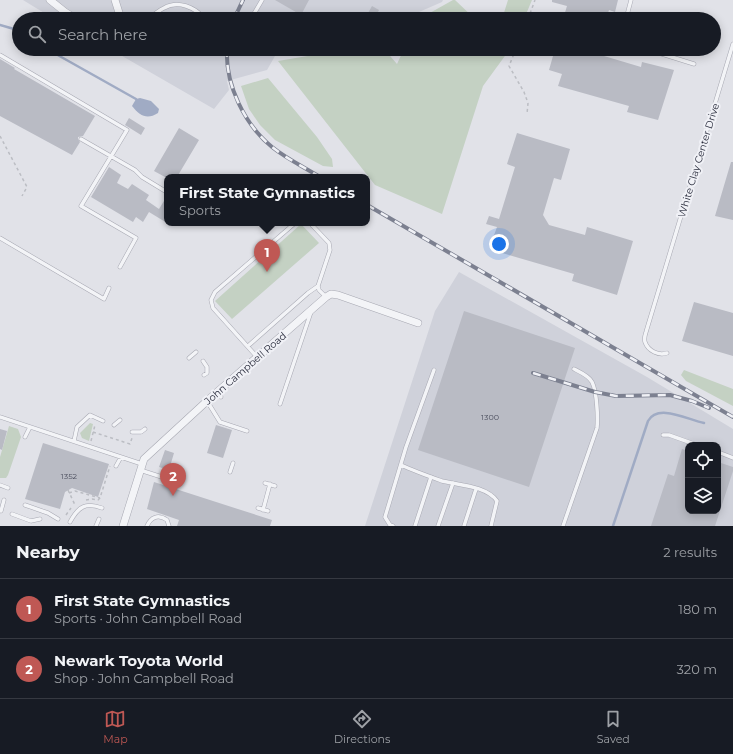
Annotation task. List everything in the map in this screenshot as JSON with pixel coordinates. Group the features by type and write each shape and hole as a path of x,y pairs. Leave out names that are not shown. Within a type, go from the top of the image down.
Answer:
{"street":[{"path":"50,0 65,12"},
{"path":"115,0 119,12"},
{"path":"326,297 331,294 418,323"},
{"name":"John Campbell Road","path":"123,526 144,459 207,401 326,297"}],"lane":[{"path":"254,12 262,0"},
{"path":"628,12 631,0"},
{"path":"158,12 172,4 179,4 197,12"},
{"name":"White Clay Center Drive","path":"667,353 662,355 649,348 645,341 646,332 733,44"},
{"path":"0,55 127,130 81,206 136,238 120,267"},
{"path":"668,56 694,64"},
{"path":"34,81 37,76"},
{"path":"81,139 135,170 142,178 164,190"},
{"path":"258,357 214,308 211,300 215,292 292,226"},
{"path":"248,346 318,286 330,250 329,243 313,226"},
{"path":"0,238 104,299 109,288"},
{"path":"318,286 319,290 326,297"},
{"path":"280,404 312,309"},
{"path":"189,358 196,352"},
{"path":"203,361 207,367 207,373 204,376"},
{"path":"563,526 597,428 598,417 592,382 584,374 574,368"},
{"path":"393,526 390,525 386,517 401,465 434,370"},
{"path":"214,395 222,397"},
{"path":"207,401 220,422 247,431"},
{"path":"74,441 77,427 90,415 103,421"},
{"path":"0,417 121,457 168,479"},
{"path":"114,425 120,420"},
{"path":"25,437 30,427"},
{"path":"132,432 141,432 144,429"},
{"path":"241,434 242,429"},
{"path":"663,435 669,435 689,442"},
{"path":"721,453 733,458"},
{"path":"116,466 121,457"},
{"path":"230,472 233,463"},
{"path":"401,465 431,477 476,489 494,496 497,501 491,526"},
{"path":"415,526 431,477"},
{"path":"263,510 272,485 265,483"},
{"path":"438,526 452,483"},
{"path":"0,485 8,488"},
{"path":"464,526 476,489"},
{"path":"1,511 4,500"},
{"path":"70,522 77,511 83,508 93,504 102,508"},
{"path":"25,506 48,513 58,519"},
{"path":"258,508 268,511"},
{"path":"12,514 31,521 40,520"},
{"path":"147,526 153,517 158,516 167,520 170,526"},
{"path":"96,526 99,519"}],"path":[{"path":"531,12 535,0"},
{"path":"513,56 509,66 524,92 528,103 527,114"},
{"path":"0,136 27,187 22,196"},
{"path":"90,441 95,425"},
{"path":"93,432 130,444 132,432"},
{"path":"100,498 111,464"},
{"path":"75,505 69,492 75,490 100,498"},
{"path":"85,500 98,500 100,498"},
{"path":"66,515 75,505 80,502"}],"shaded area":[{"path":"23,0 443,0 442,2 419,12 43,12"},
{"path":"122,56 275,56 267,70 227,81 229,90 214,109"},
{"path":"459,272 647,377 733,429 733,526 365,526 435,311"}],"green space":[{"path":"455,0 468,12 432,12"},
{"path":"508,0 532,0 527,12 504,12"},
{"path":"308,56 390,56 397,64 401,56 505,56 483,86 442,214 375,185 370,179 370,174 366,174 278,61"},
{"path":"268,78 317,137 332,159 333,167 323,166 275,140 260,125 249,109 241,86"},
{"path":"299,226 303,226 319,243 232,319 215,301"},
{"path":"684,370 733,389 733,406 686,381 681,375"},
{"path":"90,423 93,424 89,441 82,438 80,433"},
{"path":"9,426 18,429 21,437 8,475 6,478 0,478 0,457"}],"water":[{"path":"140,98 151,101 159,109 158,113 150,116 144,116 138,112 132,106 136,99"}],"building":[{"path":"275,0 309,0 303,12 296,12"},
{"path":"552,0 618,0 615,12 609,10 608,12 565,12 567,6 552,2"},
{"path":"372,6 379,10 378,12 369,12"},
{"path":"553,56 604,56 641,67 642,62 674,70 658,120 627,112 629,106 558,86 562,74 549,70"},
{"path":"0,59 15,68 14,69 95,116 83,136 78,137 80,142 72,155 0,116"},
{"path":"129,118 145,128 141,135 125,125"},
{"path":"179,128 199,140 179,174 164,174 164,176 154,171"},
{"path":"517,133 570,149 561,180 554,178 543,215 549,225 585,235 587,227 633,241 617,295 572,281 574,274 502,253 506,241 493,238 497,227 486,224 489,216 499,219 515,167 507,164"},
{"path":"731,162 733,162 733,220 715,216"},
{"path":"109,167 121,175 117,183 128,189 132,184 149,195 146,200 159,209 164,201 164,221 149,212 143,222 136,217 133,222 91,197"},
{"path":"694,302 733,313 733,356 682,341"},
{"path":"464,311 575,348 529,487 418,450"},
{"path":"216,425 232,430 223,458 207,453"},
{"path":"0,429 7,431 2,450 0,449"},
{"path":"43,443 109,464 98,497 72,488 65,492 60,509 25,499"},
{"path":"682,449 685,450 685,514 719,514 715,526 651,526 668,474 674,476"},
{"path":"165,450 174,453 169,470 159,467"},
{"path":"721,463 733,467 721,508"},
{"path":"154,482 272,520 270,526 177,526 179,520 147,509"}],"waterway":[{"path":"0,25 12,28"},
{"path":"59,56 136,99"},
{"path":"613,526 648,421 659,413 666,413 704,423"}],"railway":[{"path":"237,12 243,0"},
{"path":"227,56 229,76 233,90 245,116 253,127 272,147 315,174"},
{"path":"370,207 733,417"},
{"path":"533,373 595,392 616,396 670,395 692,401 709,408"}],"place":[{"name":"First State Gymnastics","path":"267,272"},
{"name":"Newark Toyota World","path":"173,496"}]}
